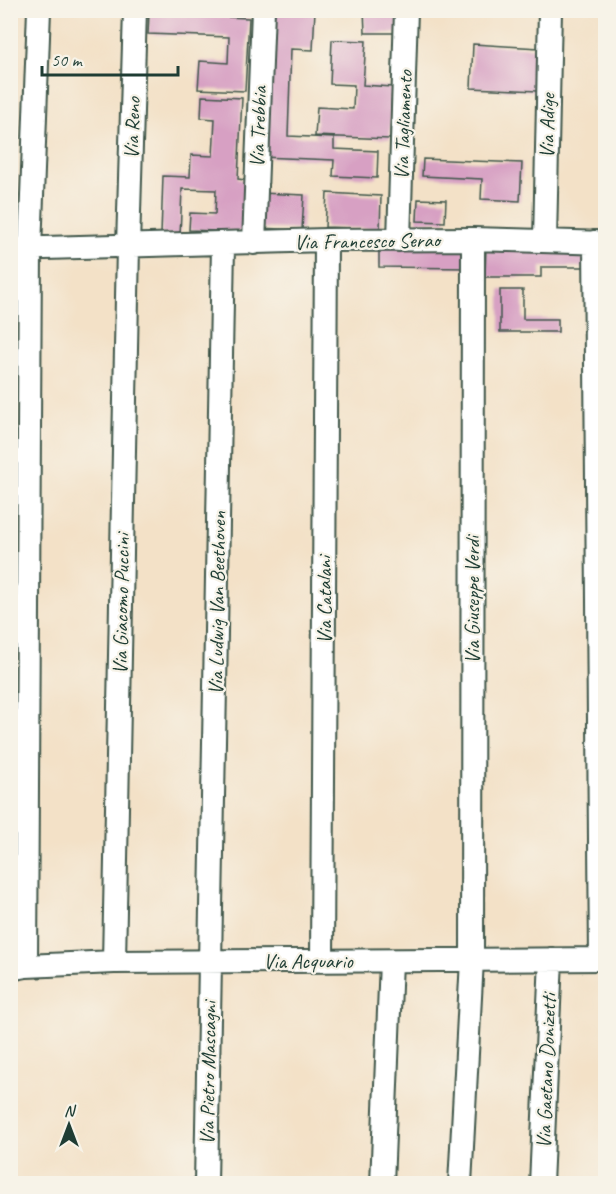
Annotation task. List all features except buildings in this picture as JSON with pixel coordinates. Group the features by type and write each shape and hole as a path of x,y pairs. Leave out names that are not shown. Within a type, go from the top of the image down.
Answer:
{"street":[{"path":"18,968 20,249 39,10"},
{"name":"Via Reno","path":"128,246 135,10"},
{"name":"Via Trebbia","path":"254,243 263,10"},
{"name":"Via Tagliamento","path":"399,240 406,10"},
{"name":"Via Adige","path":"545,241 550,10"},
{"name":"Via Francesco Serao","path":"20,249 223,245 326,240 473,239 600,243"},
{"name":"Via Giuseppe Verdi","path":"460,1184 472,960 473,239"},
{"name":"Via Catalani","path":"322,960 326,240"},
{"path":"600,243 603,959"},
{"name":"Via Ludwig Van Beethoven","path":"211,962 223,245"},
{"name":"Via Giacomo Puccini","path":"114,962 128,246"},
{"name":"Via Gaetano Donizetti","path":"541,1184 551,959"},
{"name":"Via Acquario","path":"18,968 114,962 603,959"},
{"path":"382,1184 391,960"},
{"name":"Via Pietro Mascagni","path":"206,1184 211,962"}]}
